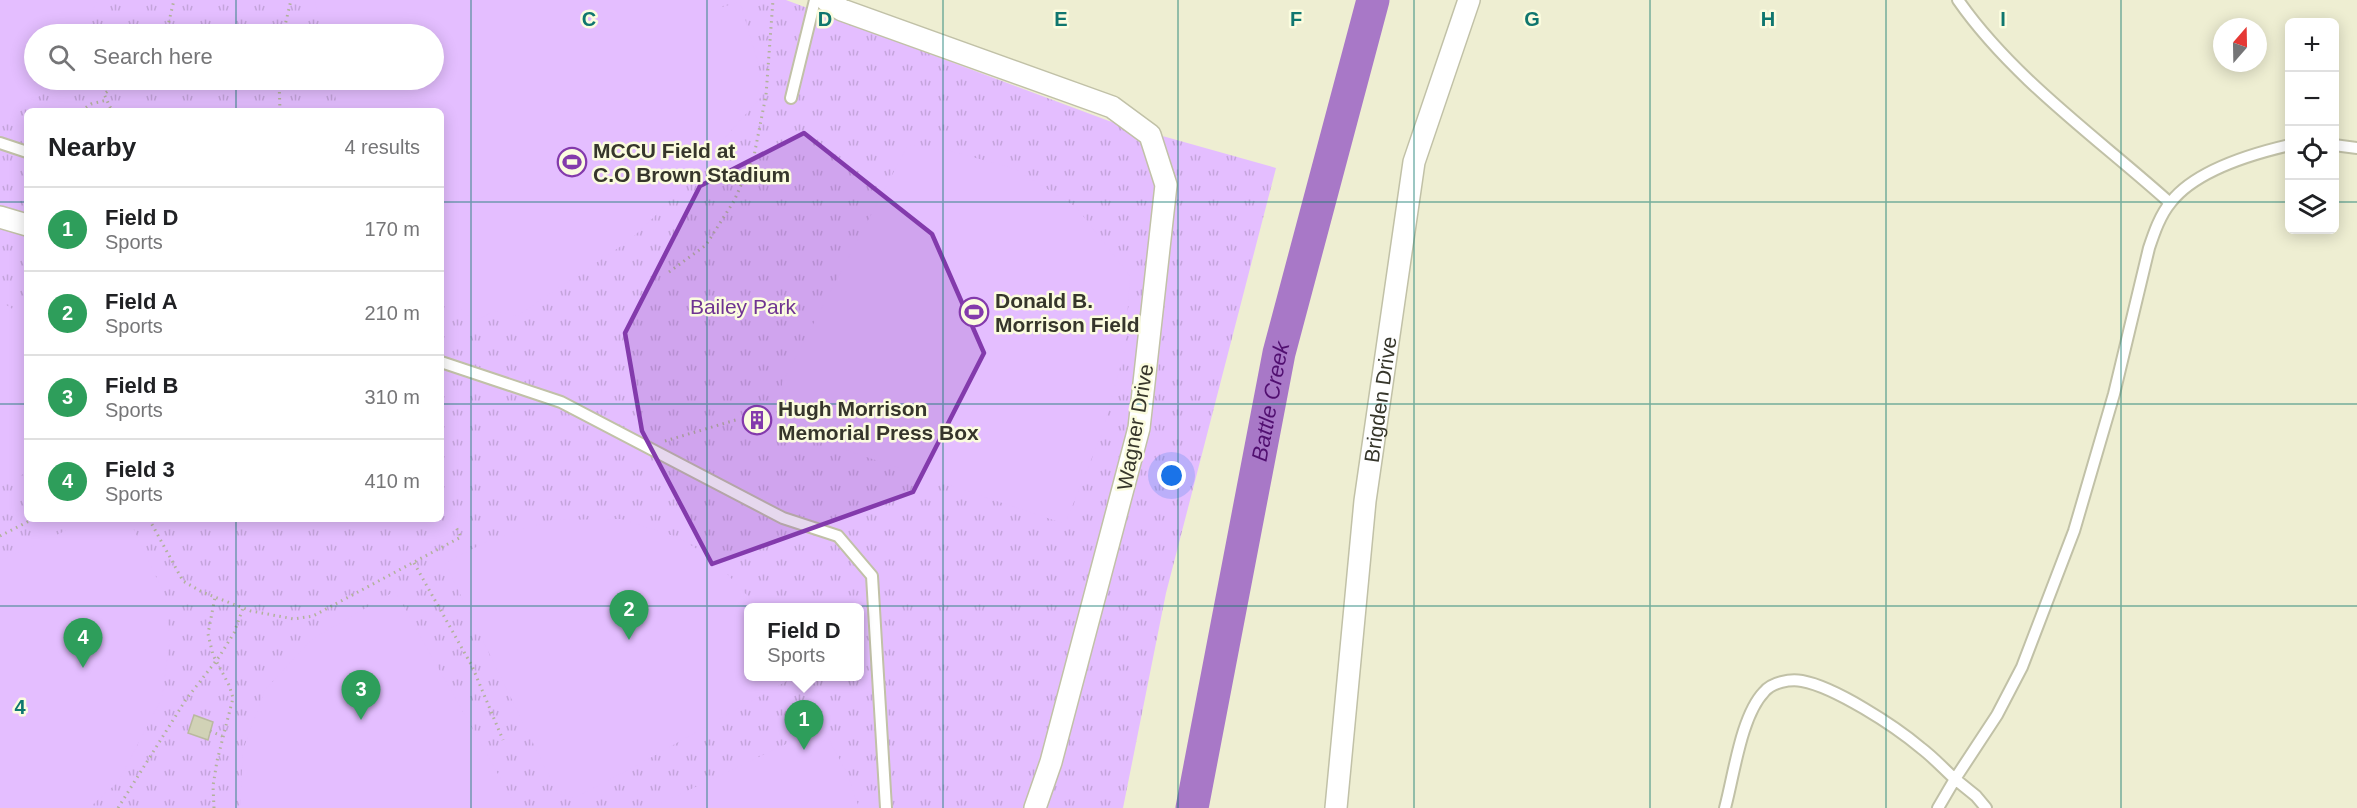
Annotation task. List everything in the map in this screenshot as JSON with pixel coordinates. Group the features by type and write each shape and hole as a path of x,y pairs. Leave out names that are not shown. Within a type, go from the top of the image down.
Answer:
{"street":[{"name":"Wagner Drive","path":"826,0 842,10 1112,107 1150,135 1166,185 1139,428 1051,762 1035,808"},
{"name":"Brigden Drive","path":"1336,808 1365,501 1414,162 1468,0"},
{"path":"0,217 24,224"}],"lane":[{"path":"791,98 815,0"},
{"path":"1958,0 1972,21 2010,61 2170,203"},
{"path":"0,143 24,151"},
{"path":"1938,808 1996,715 2022,668 2038,628 2091,478 2149,248 2170,203 2193,182 2233,162 2256,152 2285,146"},
{"path":"2339,146 2357,148"},
{"path":"444,363 561,402 783,518 838,536 872,576 886,808"},
{"path":"1725,808 1749,714 1766,689 1782,682 1800,680 1819,686 1892,726 1921,747 1976,796 1986,808"}],"path":[{"path":"168,24 174,0"},
{"path":"285,24 291,0"},
{"path":"669,272 706,245 734,201 754,156 766,95 773,0"},
{"path":"109,90 104,94 112,108"},
{"path":"279,90 280,108"},
{"path":"85,108 107,100"},
{"path":"646,447 739,419"},
{"path":"0,536 27,522"},
{"path":"150,522 183,581 243,608 294,620 313,616 461,537 455,525"},
{"path":"414,563 472,666 503,740"},
{"path":"214,808 213,786 222,736 233,698 216,661 208,634 215,597"},
{"path":"118,808 185,701 234,633 243,608"},
{"path":"210,731 222,736"}],"highlighted area":[{"path":"804,133 932,234 984,353 913,492 712,564 642,431 625,333 700,186"}],"green space":[{"name":"Bailey Park","path":"0,0 786,0 1109,121 1276,168 1166,593 1123,808 0,808"},
{"path":"0,0 98,0 85,24 24,24 24,90 48,90 39,97 23,103 0,102"},
{"name":"MCCU Field at C.O Brown Stadium","path":"315,0 717,0 722,7 740,2 758,62 761,97 659,212 630,240 517,316 493,311 480,319 465,315 458,303 444,301 444,108 338,108 334,90 444,90 444,24 320,24"},
{"name":"Donald B. Morrison Field","path":"908,145 951,151 1015,169 1076,207 1130,276 1125,349 1102,433 1065,524 813,439 795,428 786,417 782,383"},
{"path":"0,302 10,307 24,320 24,474 0,487"},
{"path":"621,519 680,538 715,561 754,603 744,603 744,681 787,681 574,798 558,794 445,563 492,539 552,520"},
{"path":"84,522 130,522 164,594 170,638 162,698 118,782 89,808 0,808 0,561"},
{"path":"395,591 517,808 240,808 243,750 265,690 311,640"},
{"path":"822,727 847,773 859,808 651,808"}],"building":[{"path":"194,715 213,722 208,740 188,733"}],"waterway":[{"name":"Battle Creek","path":"1192,808 1279,353 1373,0"}],"place":[{"name":"MCCU Field at C.O Brown Stadium","path":"572,162"},
{"name":"Donald B. Morrison Field","path":"974,312"},
{"name":"Hugh Morrison Memorial Press Box","path":"757,420"},
{"name":"Field A","path":"629,640"},
{"name":"Field 3","path":"83,668"},
{"name":"Field B","path":"361,720"},
{"name":"Field D","path":"804,750"}]}
